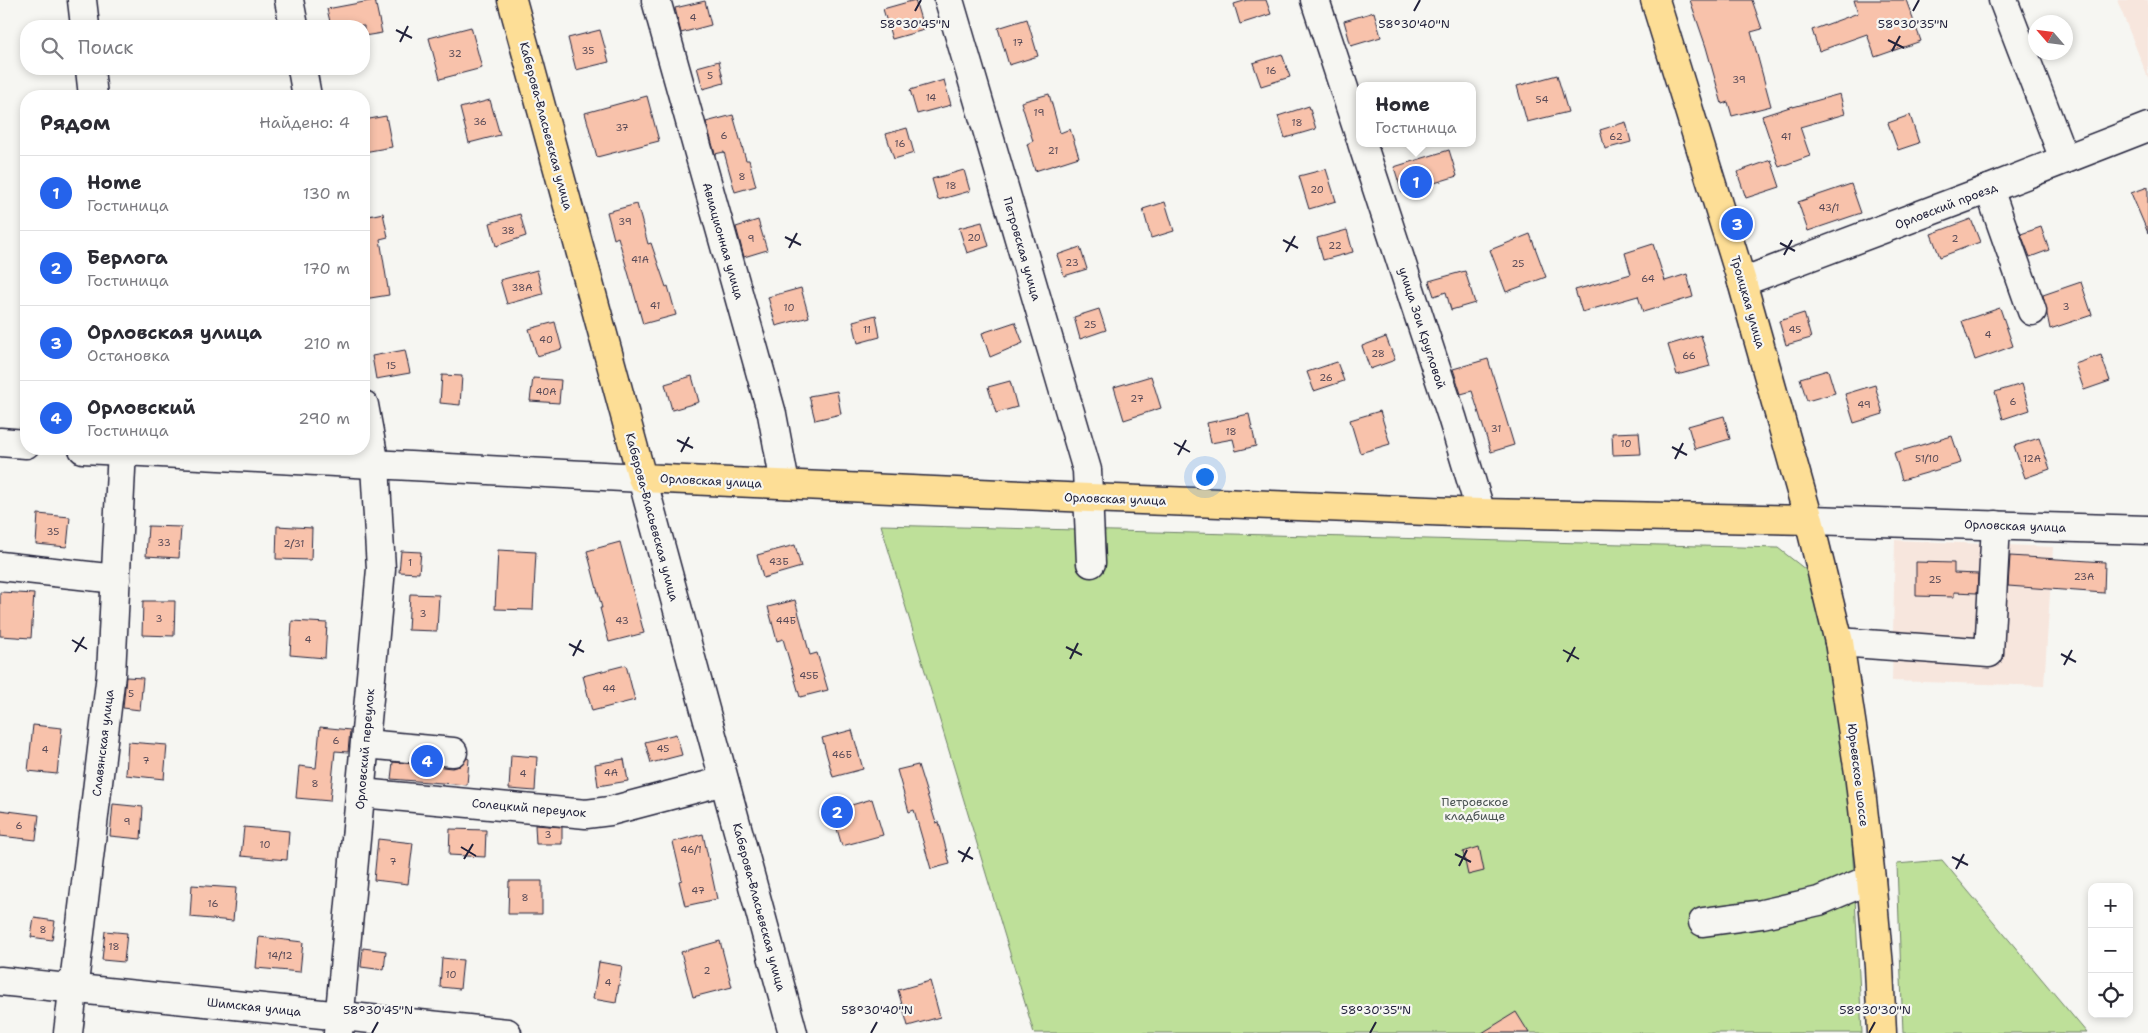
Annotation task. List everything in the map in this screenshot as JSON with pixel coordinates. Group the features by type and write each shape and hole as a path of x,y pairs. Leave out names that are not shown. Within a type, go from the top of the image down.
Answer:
{"main road":[{"name":"Каберова-Власьевская улица","path":"512,0 642,478"},
{"name":"Троицкая улица","path":"1655,0 1742,282 1809,520"},
{"name":"Орловская улица","path":"642,478 1481,513 1809,520"},
{"name":"Юрьевское шоссе","path":"1809,520 1839,642 1860,773 1879,967 1882,1033"}],"street":[{"path":"82,0 84,20"},
{"path":"289,0 293,20"},
{"name":"Авиационная улица","path":"656,0 772,414 785,484"},
{"name":"Петровская улица","path":"949,0 1088,470 1091,563"},
{"path":"1315,0 1356,125"},
{"path":"2003,0 2064,159"},
{"path":"91,75 92,90"},
{"path":"303,75 306,90"},
{"name":"Орловский проезд","path":"1742,282 2148,127"},
{"name":"улица Зои Кругловой","path":"1363,147 1452,417 1481,513"},
{"path":"1989,189 2032,311"},
{"name":"Орловский переулок","path":"338,1024 381,569 375,465 370,438"},
{"path":"0,442 20,444"},
{"name":"Славянская улица","path":"68,1033 111,674 122,455"},
{"name":"Орловская улица","path":"206,455 642,478"},
{"name":"Каберова-Власьевская улица","path":"642,478 793,1033"},
{"name":"Орловская улица","path":"1809,520 2148,530"},
{"path":"1839,642 1989,653 1996,525"},
{"path":"0,566 116,579"},
{"path":"365,744 453,752"},
{"name":"Солецкий переулок","path":"361,793 586,814 610,811 724,781"},
{"path":"1703,922 1762,914 1819,901 1871,879"},
{"name":"Шимская улица","path":"0,981 73,988 338,1024 507,1033"}],"shaded area":[{"path":"2117,0 2148,0 2148,78"},
{"path":"1895,540 2053,547 2044,686 1892,681"}],"green space":[{"name":"Петровское кладбище","path":"881,525 1778,548 1815,577 1849,782 1862,1033 1034,1033"},
{"path":"1942,860 2087,1033 1903,1033 1897,864"}],"building":[{"path":"375,0 382,33 370,35 370,20 330,20 327,9"},
{"path":"915,0 924,30 892,39 883,9"},
{"path":"1247,0 1266,0 1271,14 1240,24 1234,4"},
{"path":"1690,0 1752,0 1762,29 1751,32 1771,106 1732,116 1728,102 1722,104"},
{"path":"1854,0 1906,0 1921,41 1875,57 1867,34 1819,51 1812,30 1858,13"},
{"path":"705,1 711,25 681,33 675,8"},
{"path":"1374,12 1381,37 1351,46 1344,21"},
{"path":"1027,19 1038,56 1009,65 998,28"},
{"path":"471,27 482,68 440,79 429,38"},
{"path":"600,30 609,62 576,70 568,38"},
{"path":"1282,54 1290,77 1261,86 1253,63"},
{"path":"719,61 724,83 703,89 697,67"},
{"path":"1557,75 1568,112 1527,122 1517,86"},
{"path":"944,80 951,105 917,114 910,90"},
{"path":"1049,94 1060,133 1070,129 1079,157 1035,171 1027,144 1033,141 1021,102"},
{"path":"1840,94 1845,114 1800,127 1810,156 1779,167 1762,116"},
{"path":"647,96 659,141 597,157 585,113"},
{"path":"490,100 500,135 469,143 460,108"},
{"path":"1309,106 1316,129 1285,138 1278,116"},
{"path":"733,115 746,160 749,160 756,186 735,192 724,152 715,154 706,122"},
{"path":"1910,115 1919,143 1898,150 1888,123"},
{"path":"386,116 392,147 370,151 370,119"},
{"path":"1626,122 1631,142 1605,149 1600,130"},
{"path":"907,128 914,153 894,159 886,134"},
{"path":"1449,150 1457,176 1402,193 1394,167"},
{"path":"1771,160 1780,187 1746,198 1737,172"},
{"path":"1326,169 1336,201 1309,209 1299,176"},
{"path":"964,170 970,191 938,200 932,179"},
{"path":"1851,184 1861,213 1808,231 1798,202"},
{"path":"2148,187 2148,233 2131,193"},
{"path":"1165,202 1174,231 1151,238 1143,209"},
{"path":"637,204 648,244 651,243 666,287 668,286 676,315 643,324 618,237 614,239 607,212"},
{"path":"383,213 388,237 380,239 389,295 370,298 370,216"},
{"path":"520,214 526,236 496,246 490,223"},
{"path":"1971,219 1980,242 1940,257 1931,234"},
{"path":"758,220 767,250 744,257 736,227"},
{"path":"982,222 989,246 967,253 959,228"},
{"path":"2041,227 2049,250 2030,257 2021,234"},
{"path":"1347,230 1353,252 1323,260 1317,238"},
{"path":"1530,234 1546,277 1506,292 1490,250"},
{"path":"1653,244 1665,281 1687,274 1693,297 1643,312 1638,296 1582,312 1575,290 1631,274 1625,253"},
{"path":"1080,247 1087,269 1064,276 1057,255"},
{"path":"537,270 543,294 507,304 500,280"},
{"path":"1465,271 1475,303 1451,310 1446,292 1434,296 1429,281"},
{"path":"2081,282 2092,315 2050,329 2043,295"},
{"path":"801,288 809,317 776,326 768,297"},
{"path":"2000,308 2013,346 1975,360 1962,321"},
{"path":"1099,309 1106,330 1080,339 1074,317"},
{"path":"1804,313 1811,338 1786,345 1779,321"},
{"path":"876,315 880,337 858,343 853,321"},
{"path":"555,322 562,349 537,356 529,329"},
{"path":"1015,322 1023,343 990,357 982,333"},
{"path":"1701,335 1710,366 1677,375 1668,345"},
{"path":"1386,337 1395,360 1370,369 1362,346"},
{"path":"405,350 410,373 376,379 372,356"},
{"path":"2101,355 2110,381 2084,390 2075,364"},
{"path":"1488,359 1514,445 1491,452 1472,391 1461,394 1453,369"},
{"path":"1337,362 1344,381 1314,391 1307,372"},
{"path":"1828,370 1835,393 1807,401 1800,378"},
{"path":"442,375 462,376 460,405 440,403"},
{"path":"692,376 699,402 672,410 665,384"},
{"path":"1151,376 1161,408 1124,420 1114,387"},
{"path":"533,378 561,380 559,403 530,401"},
{"path":"1010,381 1017,407 996,413 988,387"},
{"path":"2022,384 2030,410 2003,419 1995,392"},
{"path":"1875,385 1883,414 1854,423 1845,394"},
{"path":"837,391 841,414 815,420 809,396"},
{"path":"1380,411 1390,444 1360,453 1350,420"},
{"path":"1249,414 1256,446 1236,451 1233,439 1211,443 1207,423"},
{"path":"1724,416 1730,439 1695,449 1688,426"},
{"path":"1639,432 1641,454 1613,455 1612,433"},
{"path":"1952,436 1961,463 1902,480 1894,453"},
{"path":"2039,438 2050,469 2025,478 2014,446"},
{"path":"38,514 70,517 67,547 36,544"},
{"path":"148,526 181,527 179,558 146,556"},
{"path":"277,526 312,528 311,560 276,559"},
{"path":"620,542 644,633 609,642 587,551"},
{"path":"795,545 801,567 763,578 757,555"},
{"path":"498,550 536,552 533,610 495,609"},
{"path":"401,551 421,552 419,573 399,572"},
{"path":"2010,556 2105,562 2104,593 2008,586"},
{"path":"1916,562 1954,563 1954,573 1978,574 1977,593 1954,592 1954,597 1916,596"},
{"path":"0,592 34,594 31,638 0,636"},
{"path":"410,594 439,595 437,631 408,630"},
{"path":"795,600 810,655 817,653 828,690 800,697 783,639 777,641 768,607"},
{"path":"143,601 175,601 174,636 142,635"},
{"path":"292,621 327,623 325,658 290,655"},
{"path":"626,665 635,700 592,711 583,676"},
{"path":"126,677 143,678 140,710 123,708"},
{"path":"33,725 62,728 57,774 28,771"},
{"path":"320,727 350,730 348,752 335,751 330,801 296,798 299,766 316,768"},
{"path":"852,730 863,769 833,777 822,738"},
{"path":"676,734 682,755 651,763 645,742"},
{"path":"128,742 167,745 164,779 126,775"},
{"path":"511,755 537,757 535,791 509,789"},
{"path":"467,758 469,759 467,785 391,779 393,762 452,768 460,766"},
{"path":"624,759 628,781 598,786 595,764"},
{"path":"918,765 936,823 939,822 950,864 931,869 914,810 909,812 897,770"},
{"path":"872,799 883,835 842,846 833,815 838,809"},
{"path":"113,804 143,807 141,839 110,836"},
{"path":"0,810 39,815 36,840 0,836"},
{"path":"535,825 562,827 562,844 536,844"},
{"path":"244,827 289,831 287,860 241,856"},
{"path":"450,829 486,830 485,857 449,855"},
{"path":"703,834 717,899 685,906 679,881 682,880 673,842"},
{"path":"378,839 413,843 408,884 374,880"},
{"path":"1479,847 1484,871 1468,875 1463,852"},
{"path":"509,881 542,881 542,914 508,914"},
{"path":"192,885 236,888 233,921 190,917"},
{"path":"34,918 55,921 52,940 31,937"},
{"path":"105,931 127,933 124,962 102,960"},
{"path":"259,937 303,942 300,972 256,968"},
{"path":"720,941 732,987 693,997 681,952"},
{"path":"363,948 386,951 384,970 361,967"},
{"path":"442,958 463,960 460,989 440,987"},
{"path":"599,962 622,966 616,1003 593,999"},
{"path":"930,981 940,1017 908,1026 898,990"},
{"path":"1516,1012 1529,1033 1482,1033"}],"place":[{"name":"Home","path":"1416,182"},
{"name":"Орловская улица","path":"1737,224"},
{"name":"Орловский","path":"427,761"},
{"name":"Берлога","path":"837,812"}]}
